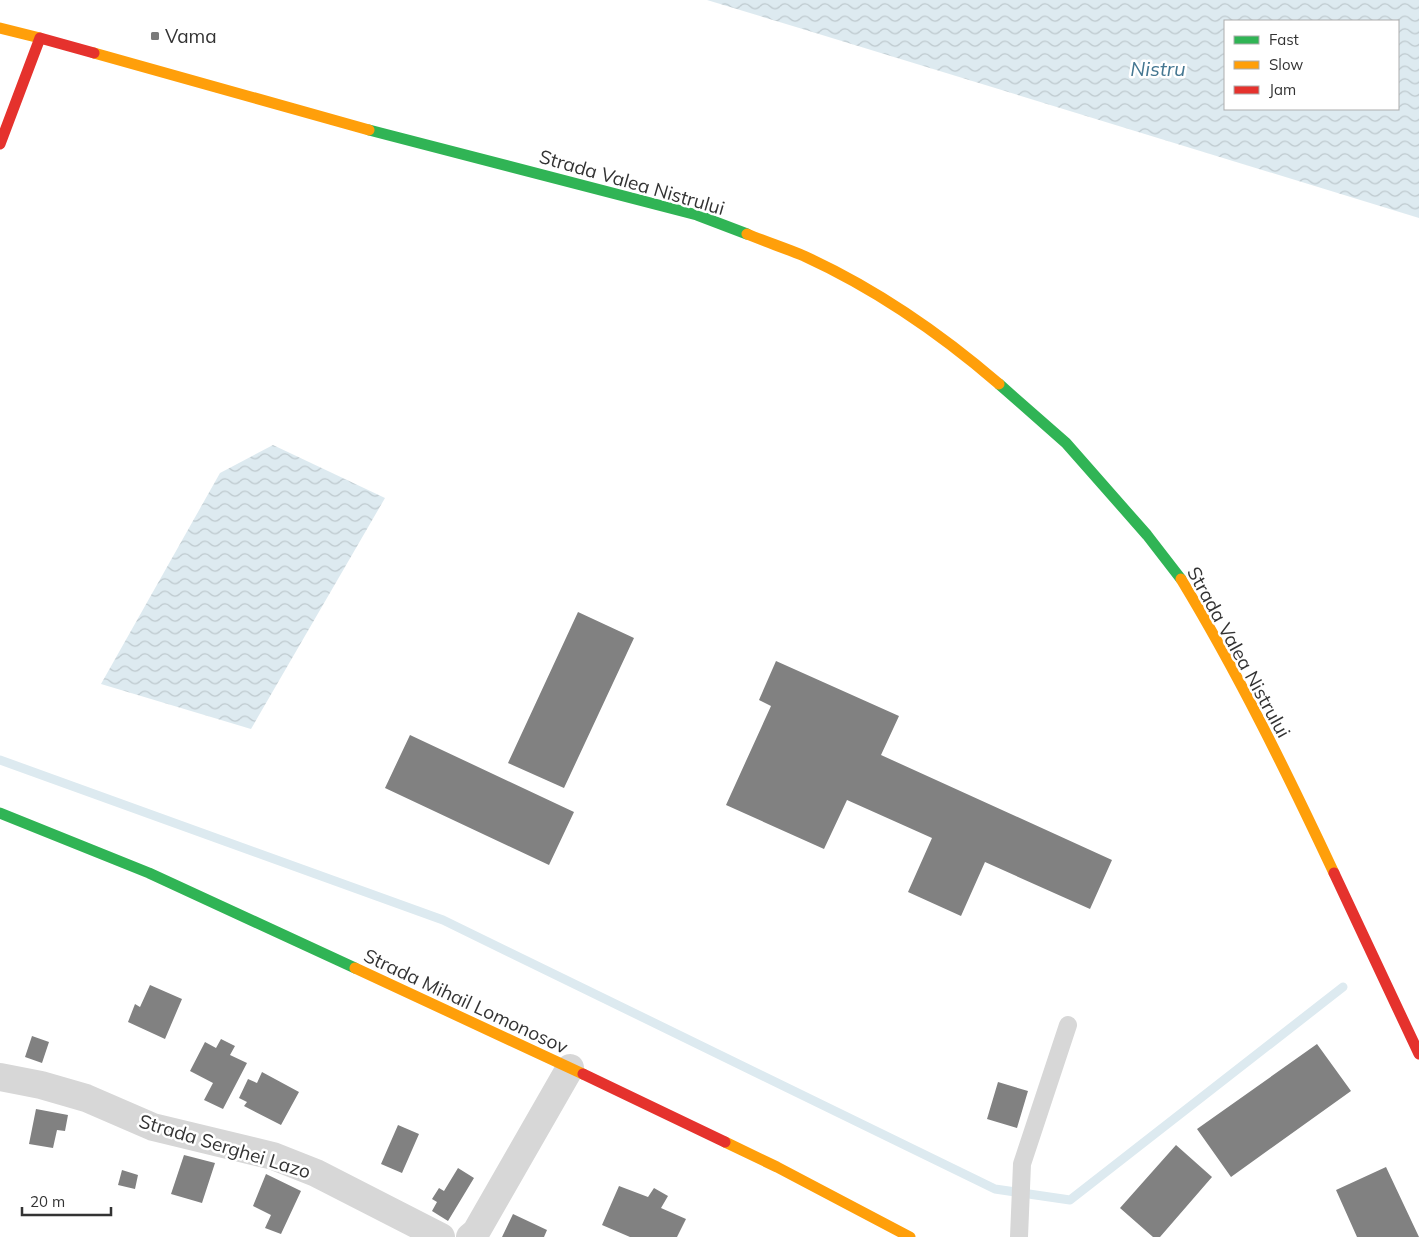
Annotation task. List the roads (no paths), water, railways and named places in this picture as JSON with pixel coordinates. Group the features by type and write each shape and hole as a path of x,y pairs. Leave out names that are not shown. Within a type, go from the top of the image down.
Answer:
{"main road":[{"name":"Strada Valea Nistrului","path":"0,28 378,132 697,215 803,256 855,282 969,358 1066,442 1147,535 1181,579 1218,642 1299,799 1419,1054"},
{"path":"0,144 40,38"},
{"name":"Strada Mihail Lomonosov","path":"0,813 149,873 570,1068 777,1167 910,1237"}],"street":[{"path":"470,1237 476,1232 570,1068"},
{"name":"Strada Serghei Lazo","path":"0,1077 41,1085 86,1098 153,1127 273,1156 316,1173 440,1237"}],"lane":[{"path":"1019,1234 1022,1164 1068,1025"}],"water":[{"name":"Nistru","path":"707,0 1419,0 1419,218"},
{"path":"273,445 385,498 251,729 101,684 220,473"}],"waterway":[{"path":"0,760 443,920 995,1189 1070,1200 1343,987"}],"place":[{"name":"Vama","path":"155,36"}]}
